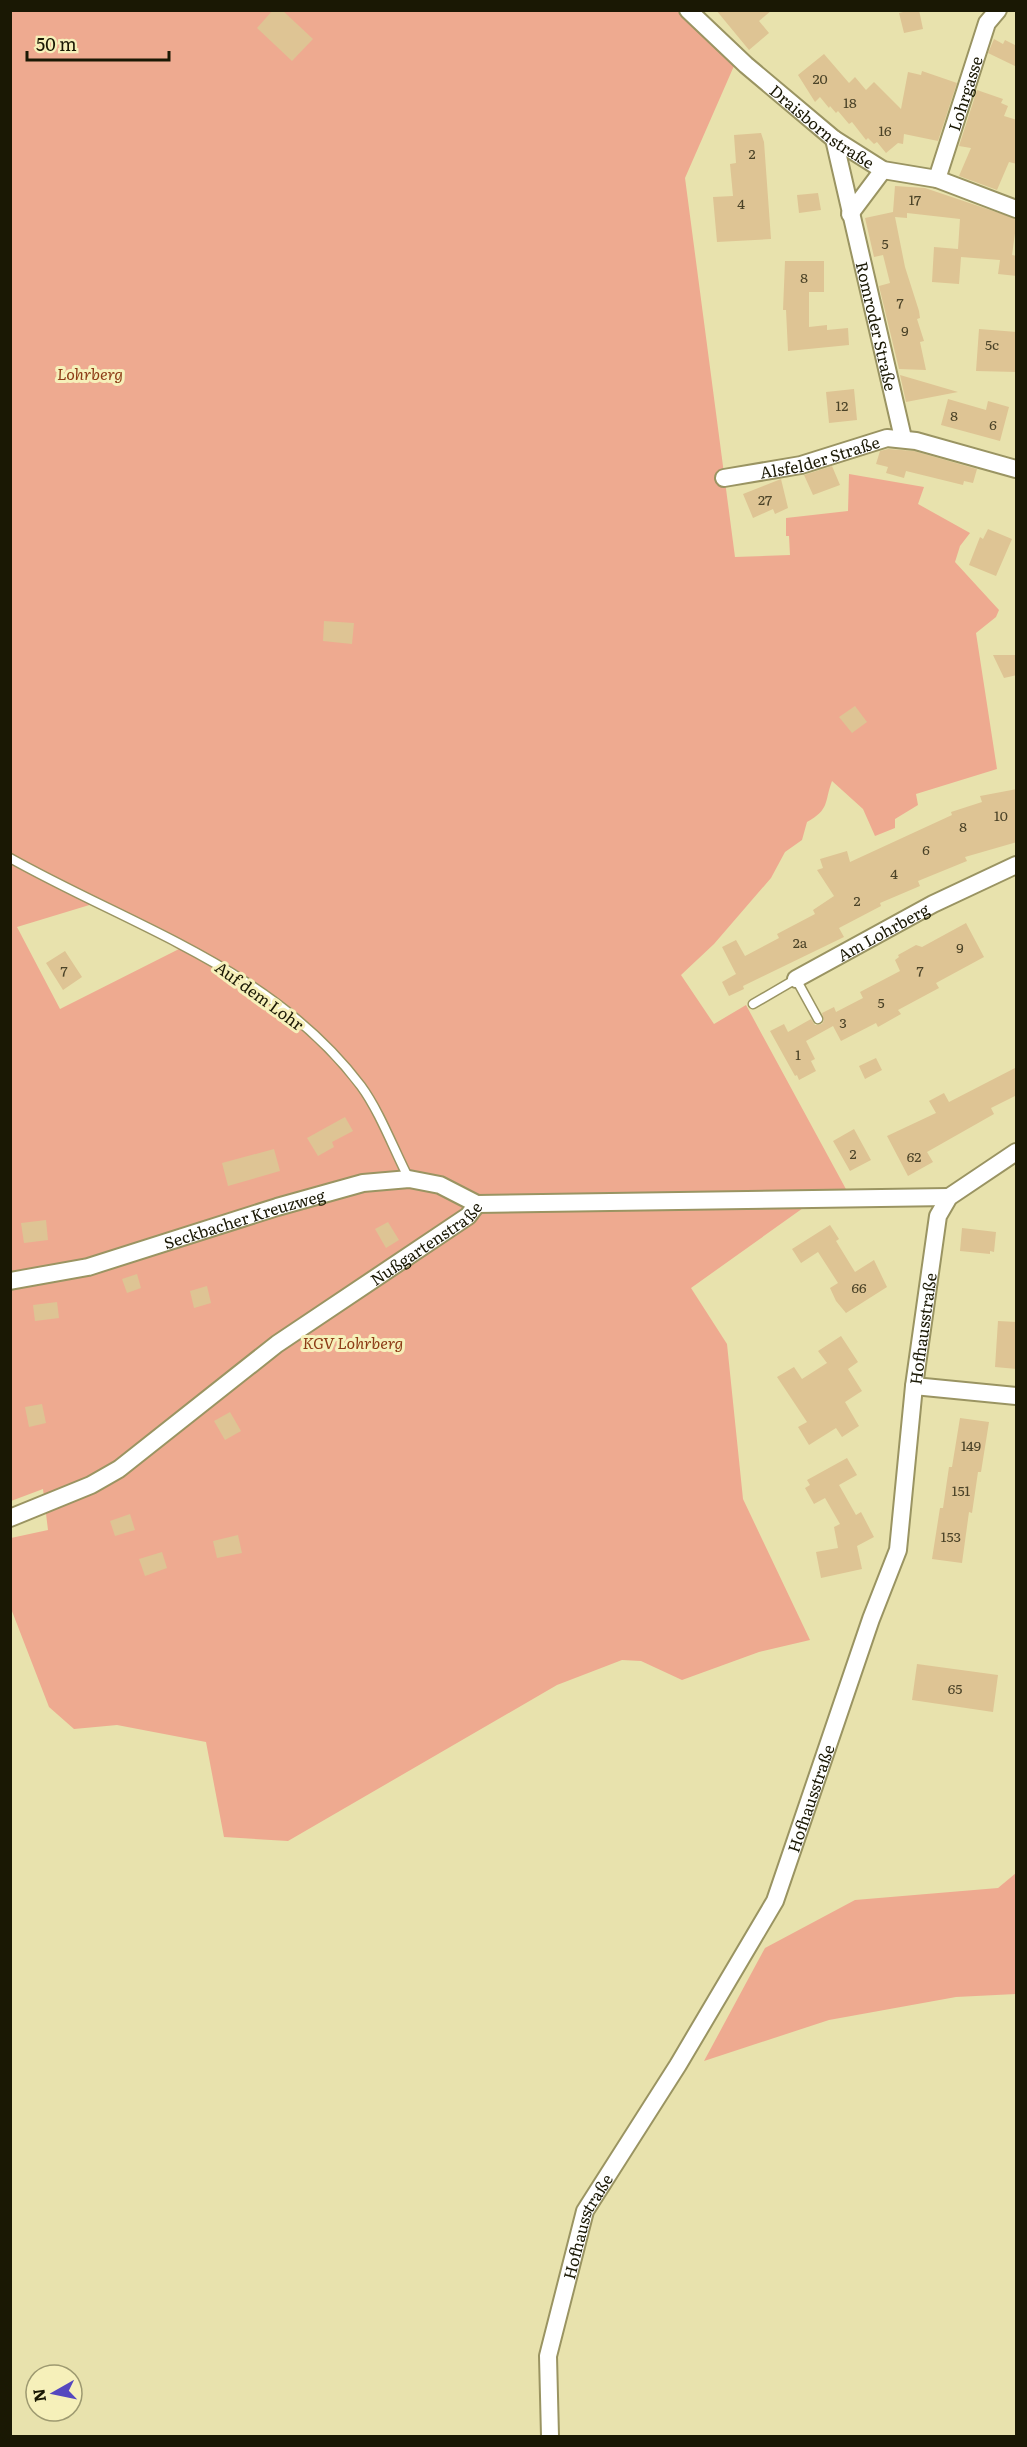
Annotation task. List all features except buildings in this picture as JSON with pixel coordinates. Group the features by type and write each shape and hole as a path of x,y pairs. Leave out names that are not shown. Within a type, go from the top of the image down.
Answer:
{"street":[{"name":"Draisbornstraße","path":"688,10 746,65 834,139 883,170 937,179 1017,208"},
{"name":"Lohrgasse","path":"937,179 987,23 998,10"},
{"name":"Romroder Straße","path":"834,139 903,438"},
{"path":"850,214 883,170"},
{"name":"Alsfelder Straße","path":"724,478 801,465 871,441 903,438 1017,469"},
{"name":"Am Lohrberg","path":"795,979 933,904 1017,865"},
{"path":"949,1197 1017,1152"},
{"name":"Seckbacher Kreuzweg","path":"10,1281 88,1268 277,1207 363,1183 409,1179 440,1185 477,1204"},
{"name":"Nußgartenstraße","path":"10,1518 91,1485 118,1469 277,1344 468,1216 477,1204 949,1197"},
{"name":"Hofhausstraße","path":"550,2436 548,2356 585,2211 678,2065 775,1901 871,1619 896,1555 900,1538 915,1386 934,1233 938,1216 949,1197"},
{"path":"915,1386 1017,1396"}],"lane":[{"name":"Auf dem Lohr","path":"10,858 194,949 230,970 325,1043 362,1088 409,1179"},
{"name":"Am Lohrberg","path":"753,1004 795,979"},
{"path":"795,979 818,1019"}],"green space":[{"name":"KGV Lohrberg","path":"11,11 680,11 737,59 685,178 735,557 790,555 789,536 786,536 786,518 848,511 849,474 924,487 918,504 970,533 960,546 955,562 999,610 996,617 976,633 997,769 916,794 918,805 895,819 895,828 875,836 863,809 832,781 823,809 807,822 802,840 785,852 771,878 714,944 681,975 714,1024 746,1005 847,1191 827,1191 691,1288 727,1344 743,1499 810,1640 759,1652 682,1680 641,1661 622,1660 557,1685 288,1841 224,1837 206,1742 117,1725 74,1729 49,1707 10,1606 11,1538 48,1530 43,1489 11,1501","holes":["96,903 181,948 60,1009 17,927"]},
{"path":"1016,1873 1016,1994 956,1997 829,2020 704,2061 765,1948 855,1900 998,1888"}],"park label":[{"name":"Lohrberg","path":"90,373"}]}
